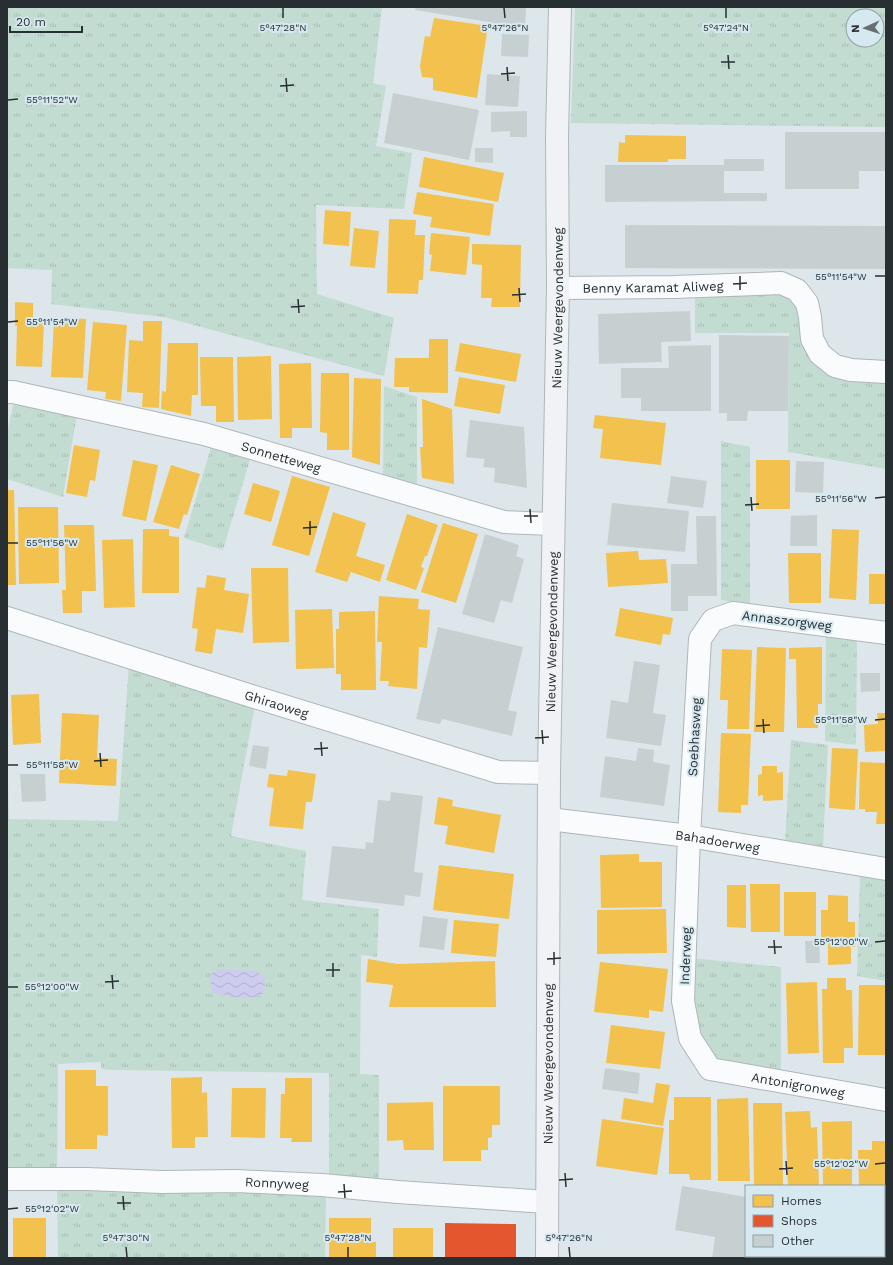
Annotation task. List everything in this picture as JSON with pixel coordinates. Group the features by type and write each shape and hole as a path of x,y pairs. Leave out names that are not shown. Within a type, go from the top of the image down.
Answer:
{"street":[{"name":"Nieuw Weergevondenweg","path":"547,1258 549,773 558,288 557,136 560,7"},
{"name":"Benny Karamat Aliweg","path":"558,288 674,287 781,283 797,290 807,303 812,339 820,354 835,366 846,369 886,372"},
{"name":"Sonnetteweg","path":"7,392 13,392 204,434 504,522 553,524"},
{"name":"Annaszorgweg","path":"700,639 713,620 733,613 886,633"},
{"name":"Ghiraoweg","path":"7,618 245,694 498,772 549,773"},
{"name":"Soebhasweg","path":"689,836 700,639"},
{"name":"Bahadoerweg","path":"549,819 689,836 886,869"},
{"name":"Inderweg","path":"689,836 683,1001 690,1038 710,1069"},
{"name":"Antonigronweg","path":"710,1069 866,1098 886,1100"},
{"name":"Ronnyweg","path":"7,1179 86,1179 162,1182 237,1181 322,1185 398,1192 547,1202"}],"green space":[{"path":"7,7 382,7 373,83 386,86 376,146 412,153 404,209 316,205 317,294 394,318 384,376 164,317 51,304 52,270 7,268"},
{"path":"575,7 886,7 886,127 571,123"},
{"path":"781,287 798,298 811,352 886,377 886,469 788,452 789,333 695,333 695,291"},
{"path":"384,386 417,397 417,488 383,478"},
{"path":"21,404 77,414 63,497 7,479 7,434 13,405"},
{"path":"721,441 750,447 750,604 721,600"},
{"path":"212,444 251,456 223,550 184,538"},
{"path":"826,633 857,638 856,745 825,741"},
{"path":"129,663 255,705 231,836 306,851 302,900 379,909 377,957 361,955 360,1074 379,1075 379,1184 329,1179 329,1073 112,1070 101,1069 101,1062 58,1064 57,1173 7,1173 7,746 9,819 118,821"},
{"path":"791,740 828,745 823,847 785,841"},
{"path":"860,874 886,878 886,981 857,976"},
{"path":"691,958 781,967 781,1074 718,1060 709,1054 696,1025"},
{"path":"57,1183 326,1194 325,1258 58,1258"}],"water":[{"path":"220,969 255,971 262,975 265,982 264,992 256,997 244,998 212,992 210,978 213,972"}],"building: Homes":[{"path":"434,18 488,26 477,98 433,90 433,78 422,77 420,66 425,36 430,37"},
{"path":"625,135 686,136 686,159 668,159 668,162 618,162 619,142 625,143"},
{"path":"424,157 504,173 498,202 419,187"},
{"path":"417,192 494,204 490,236 430,227 432,217 413,214"},
{"path":"325,210 351,212 349,246 323,244"},
{"path":"389,219 416,220 415,235 425,235 423,280 419,280 418,294 387,293"},
{"path":"354,228 379,231 375,268 350,266"},
{"path":"431,233 470,237 466,275 430,271 432,255 429,254"},
{"path":"472,244 521,245 520,307 491,307 492,298 481,298 482,265 472,264"},
{"path":"15,302 33,303 33,321 44,322 42,367 16,366 17,325 15,326"},
{"path":"70,318 86,319 83,378 51,377 54,322 70,323"},
{"path":"143,321 162,321 159,408 142,407 143,393 127,392 129,340 143,341"},
{"path":"93,322 127,325 121,401 105,399 106,392 87,390"},
{"path":"429,339 448,339 448,393 409,392 409,387 394,387 395,358 429,358"},
{"path":"168,343 198,343 198,395 192,395 191,416 161,409 162,391 166,392"},
{"path":"460,343 521,354 516,382 455,371"},
{"path":"271,356 272,419 238,420 237,357"},
{"path":"200,357 233,357 234,422 216,422 216,406 201,406"},
{"path":"311,363 312,428 292,428 292,438 280,438 279,364"},
{"path":"321,373 349,373 349,450 327,450 327,433 320,432"},
{"path":"459,377 505,385 500,414 454,406"},
{"path":"354,378 381,379 380,465 352,457"},
{"path":"422,399 452,409 454,484 422,478 420,447 423,447"},
{"path":"595,415 666,423 661,465 600,458 603,429 593,428"},
{"path":"74,445 100,450 95,481 90,480 87,497 66,493"},
{"path":"133,460 158,465 146,521 122,516"},
{"path":"756,460 790,460 790,509 756,509"},
{"path":"171,465 200,474 187,515 184,514 179,529 153,522"},
{"path":"292,476 330,487 309,556 272,545"},
{"path":"253,483 280,491 271,522 244,514"},
{"path":"7,490 14,490 16,585 7,585"},
{"path":"18,507 58,507 59,583 19,584"},
{"path":"333,512 366,523 356,556 385,565 380,582 351,572 347,582 315,572"},
{"path":"407,514 438,525 427,556 425,556 421,567 424,568 416,590 386,580"},
{"path":"443,523 478,534 456,603 421,592"},
{"path":"64,525 94,525 96,591 82,591 82,613 63,613 62,590 66,590"},
{"path":"143,529 169,529 169,536 179,537 179,593 142,593"},
{"path":"832,529 859,530 856,600 829,598"},
{"path":"133,539 135,607 104,608 102,540"},
{"path":"638,551 639,560 666,559 668,583 608,587 606,553"},
{"path":"788,553 821,553 821,603 789,603"},
{"path":"251,568 288,568 289,642 253,643"},
{"path":"869,574 886,574 886,604 869,604"},
{"path":"207,575 226,578 224,590 249,594 243,633 216,629 212,654 195,651 198,629 192,628 197,587 205,588"},
{"path":"379,596 419,599 418,609 430,610 427,648 419,647 417,689 388,686 389,681 380,681 382,642 377,642"},
{"path":"620,608 673,618 670,635 663,634 661,645 615,636"},
{"path":"332,609 334,668 296,669 295,610"},
{"path":"375,611 376,690 341,690 341,674 336,674 336,629 339,629 339,612"},
{"path":"757,647 786,648 784,732 754,732"},
{"path":"822,647 822,704 818,704 818,728 797,728 796,659 789,659 789,648"},
{"path":"722,649 752,650 749,729 727,729 728,700 720,700"},
{"path":"39,694 41,743 13,745 11,695"},
{"path":"62,713 99,715 97,758 117,759 116,786 59,783"},
{"path":"877,713 886,713 886,751 865,752 864,725 878,724"},
{"path":"721,733 751,734 748,805 741,805 741,813 718,812"},
{"path":"832,748 858,749 855,810 829,808"},
{"path":"860,762 886,763 886,824 876,824 877,812 865,812 865,809 859,809"},
{"path":"762,766 777,766 777,773 783,772 783,800 763,801 763,795 758,796 758,775 762,774"},
{"path":"288,770 316,774 312,802 306,802 303,829 269,826 274,788 267,787 269,774 287,776"},
{"path":"438,797 453,800 452,806 501,815 494,853 445,844 448,826 434,824"},
{"path":"639,854 639,862 662,862 662,907 601,908 600,855"},
{"path":"439,865 514,874 509,919 433,910"},
{"path":"750,884 780,884 780,932 751,932"},
{"path":"727,885 746,885 746,928 727,927"},
{"path":"784,892 816,892 816,936 784,936"},
{"path":"828,895 848,896 848,922 855,922 855,947 851,947 851,964 828,965 828,943 821,942 821,910 828,910"},
{"path":"666,909 667,953 597,954 597,910"},
{"path":"454,920 499,924 496,957 451,953"},
{"path":"368,959 397,964 495,961 496,1007 389,1007 393,985 366,982"},
{"path":"600,962 668,969 663,1012 649,1010 649,1018 594,1012"},
{"path":"827,978 846,978 846,990 852,990 853,1048 844,1048 844,1063 823,1063 822,989 827,989"},
{"path":"817,982 819,1053 788,1054 786,983"},
{"path":"859,985 886,985 886,1055 858,1055"},
{"path":"611,1025 665,1032 660,1069 606,1063"},
{"path":"65,1070 96,1070 96,1086 108,1086 108,1136 97,1135 97,1149 65,1149"},
{"path":"202,1077 202,1093 207,1092 208,1137 195,1137 195,1148 172,1148 171,1078"},
{"path":"285,1078 312,1078 312,1142 291,1142 292,1138 280,1138 281,1094 285,1094"},
{"path":"656,1083 670,1085 663,1126 621,1119 624,1098 653,1103"},
{"path":"443,1086 500,1086 500,1125 492,1125 492,1137 488,1138 488,1150 481,1150 481,1161 443,1161"},
{"path":"232,1088 266,1088 265,1138 231,1137"},
{"path":"674,1097 711,1097 711,1180 690,1180 689,1174 669,1174 669,1120 674,1120"},
{"path":"748,1098 750,1181 718,1181 717,1099"},
{"path":"433,1102 434,1150 404,1150 403,1140 387,1141 387,1103"},
{"path":"753,1103 782,1103 783,1185 754,1185"},
{"path":"810,1111 811,1128 817,1127 819,1185 788,1185 785,1112"},
{"path":"602,1119 664,1128 657,1175 596,1166"},
{"path":"852,1121 852,1185 823,1185 822,1122"},
{"path":"872,1141 886,1141 886,1211 885,1185 859,1185 858,1150 872,1150"},
{"path":"13,1218 46,1218 46,1258 13,1258"},
{"path":"329,1218 371,1218 371,1242 376,1242 376,1258 329,1258"},
{"path":"393,1228 433,1228 433,1258 393,1258"}],"building: Shops":[{"path":"445,1223 516,1224 516,1258 445,1258"}],"building: Other":[{"path":"416,7 526,7 525,28 415,10"},
{"path":"502,34 529,35 528,57 501,56"},
{"path":"487,74 520,76 518,107 485,105"},
{"path":"393,93 479,110 469,160 384,143"},
{"path":"527,111 527,137 510,137 510,131 491,132 491,112"},
{"path":"785,132 886,132 886,171 859,171 859,189 785,189"},
{"path":"475,148 493,148 493,163 475,162"},
{"path":"724,159 764,159 764,171 724,171 724,193 767,193 767,201 605,202 605,165 724,165"},
{"path":"625,225 886,226 886,269 625,268"},
{"path":"690,311 691,341 661,342 662,362 599,364 598,314"},
{"path":"719,335 789,336 788,411 748,411 747,421 727,421 727,413 719,413"},
{"path":"711,345 711,411 641,411 641,398 621,398 621,368 669,368 668,346"},
{"path":"470,420 524,427 527,488 494,482 495,468 483,467 485,459 466,457"},
{"path":"796,461 824,462 823,493 795,492"},
{"path":"671,476 707,481 703,508 667,503"},
{"path":"612,503 689,511 685,552 607,545"},
{"path":"817,515 817,546 790,546 791,516"},
{"path":"696,516 716,516 717,596 688,596 688,611 671,611 671,564 697,564"},
{"path":"485,534 519,545 516,556 524,559 512,603 501,600 494,623 462,614"},
{"path":"438,627 523,647 508,710 517,712 512,736 442,719 440,724 416,719"},
{"path":"634,661 660,665 653,713 666,715 661,746 606,738 611,700 628,703"},
{"path":"860,673 880,673 880,691 861,692"},
{"path":"253,745 269,747 266,769 249,766"},
{"path":"638,748 654,750 653,762 670,765 664,806 600,797 605,756 636,761"},
{"path":"20,774 45,774 46,801 22,802"},
{"path":"391,792 423,796 414,872 423,873 420,897 405,895 404,906 326,897 332,846 365,849 366,842 373,843 378,800 390,801"},
{"path":"423,916 448,919 444,950 419,947"},
{"path":"805,941 819,941 820,963 806,963"},
{"path":"605,1068 640,1073 638,1094 602,1089"},
{"path":"682,1186 745,1197 745,1257 772,1258 712,1258 715,1237 675,1230"}]}
